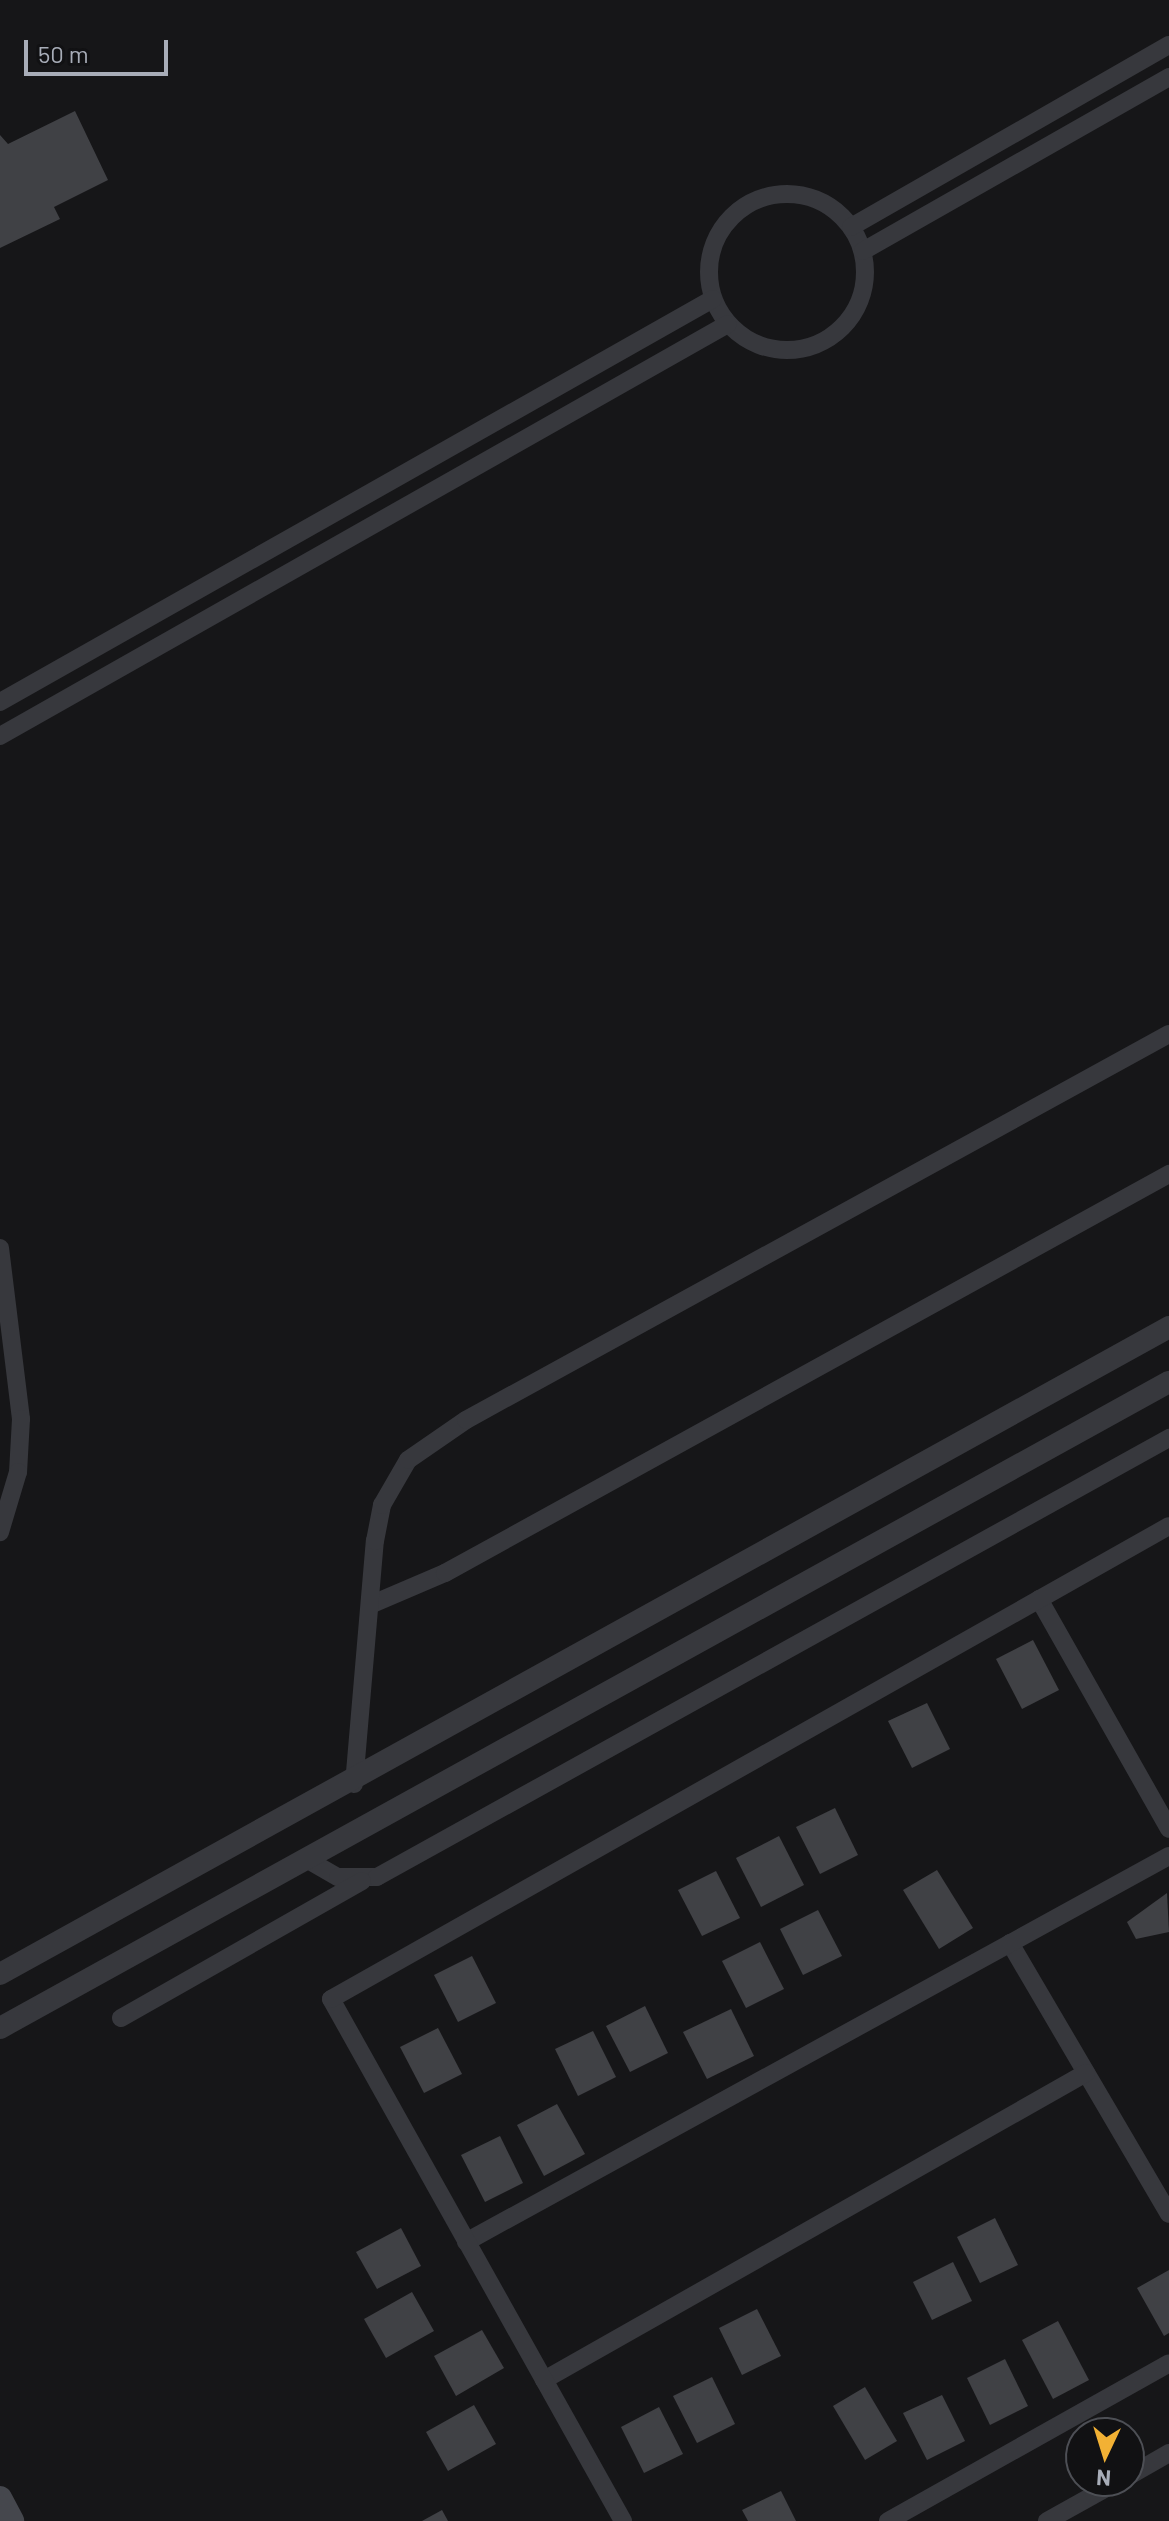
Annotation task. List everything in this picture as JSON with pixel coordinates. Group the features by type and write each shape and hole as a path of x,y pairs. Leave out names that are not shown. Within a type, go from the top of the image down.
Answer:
{"main road":[{"path":"0,2498 12,2521"}],"street":[{"path":"851,227 1169,45"},
{"path":"863,251 1169,77"},
{"path":"812,197 851,227 863,251 860,303 825,341 773,349 728,324 713,299 708,275 717,239 740,209 762,198 812,197"},
{"path":"0,702 713,299"},
{"path":"0,736 728,324"},
{"path":"354,1784 382,1505 394,1478 428,1442 1169,1034"},
{"path":"370,1605 445,1573 1169,1174"},
{"path":"0,1248 21,1419 18,1472 0,1532"},
{"path":"0,1974 354,1784 1169,1327"},
{"path":"0,2028 1169,1382"},
{"path":"121,2018 363,1881 1169,1438"},
{"path":"623,2521 466,2242 334,1995 1169,1526"},
{"path":"1039,1599 1169,1829"},
{"path":"466,2242 1169,1856"},
{"path":"308,1860 338,1877 363,1881"},
{"path":"1010,1943 1169,2214"},
{"path":"544,2380 1086,2073"},
{"path":"888,2521 1169,2363"},
{"path":"1145,2467 1169,2453"},
{"path":"1047,2521 1090,2497"}],"building":[{"path":"75,111 108,180 54,207 60,219 0,248 0,135 8,144"},
{"path":"1033,1640 1059,1690 1022,1709 996,1659"},
{"path":"927,1703 950,1749 912,1768 888,1721"},
{"path":"835,1808 858,1855 820,1874 796,1827"},
{"path":"779,1836 804,1885 761,1907 736,1858"},
{"path":"937,1870 973,1928 939,1949 903,1890"},
{"path":"716,1871 740,1918 702,1936 678,1890"},
{"path":"1167,1893 1169,1932 1136,1939 1127,1922"},
{"path":"818,1910 842,1956 803,1975 780,1929"},
{"path":"760,1942 784,1989 746,2008 722,1961"},
{"path":"472,1956 496,2003 458,2022 434,1975"},
{"path":"645,2006 668,2053 630,2072 606,2026"},
{"path":"731,2009 754,2056 707,2079 683,2032"},
{"path":"438,2028 462,2074 424,2093 400,2047"},
{"path":"593,2031 616,2077 578,2096 555,2049"},
{"path":"557,2104 585,2154 544,2176 517,2125"},
{"path":"500,2136 523,2183 485,2202 461,2155"},
{"path":"995,2218 1018,2265 980,2283 957,2237"},
{"path":"401,2228 421,2266 377,2289 356,2252"},
{"path":"953,2262 972,2301 932,2320 913,2282"},
{"path":"1169,2270 1169,2333 1164,2336 1137,2288"},
{"path":"412,2292 434,2331 386,2358 364,2319"},
{"path":"757,2309 781,2356 742,2375 719,2328"},
{"path":"1058,2321 1089,2380 1053,2399 1022,2340"},
{"path":"482,2330 504,2368 456,2396 434,2356"},
{"path":"1005,2359 1028,2406 990,2425 967,2378"},
{"path":"712,2377 735,2424 697,2443 673,2396"},
{"path":"865,2387 897,2441 865,2460 833,2406"},
{"path":"942,2395 965,2441 927,2460 903,2413"},
{"path":"474,2405 496,2444 448,2471 426,2432"},
{"path":"659,2407 683,2454 644,2473 621,2427"},
{"path":"781,2491 796,2521 748,2521 742,2510"},
{"path":"442,2510 448,2521 422,2521"}]}
